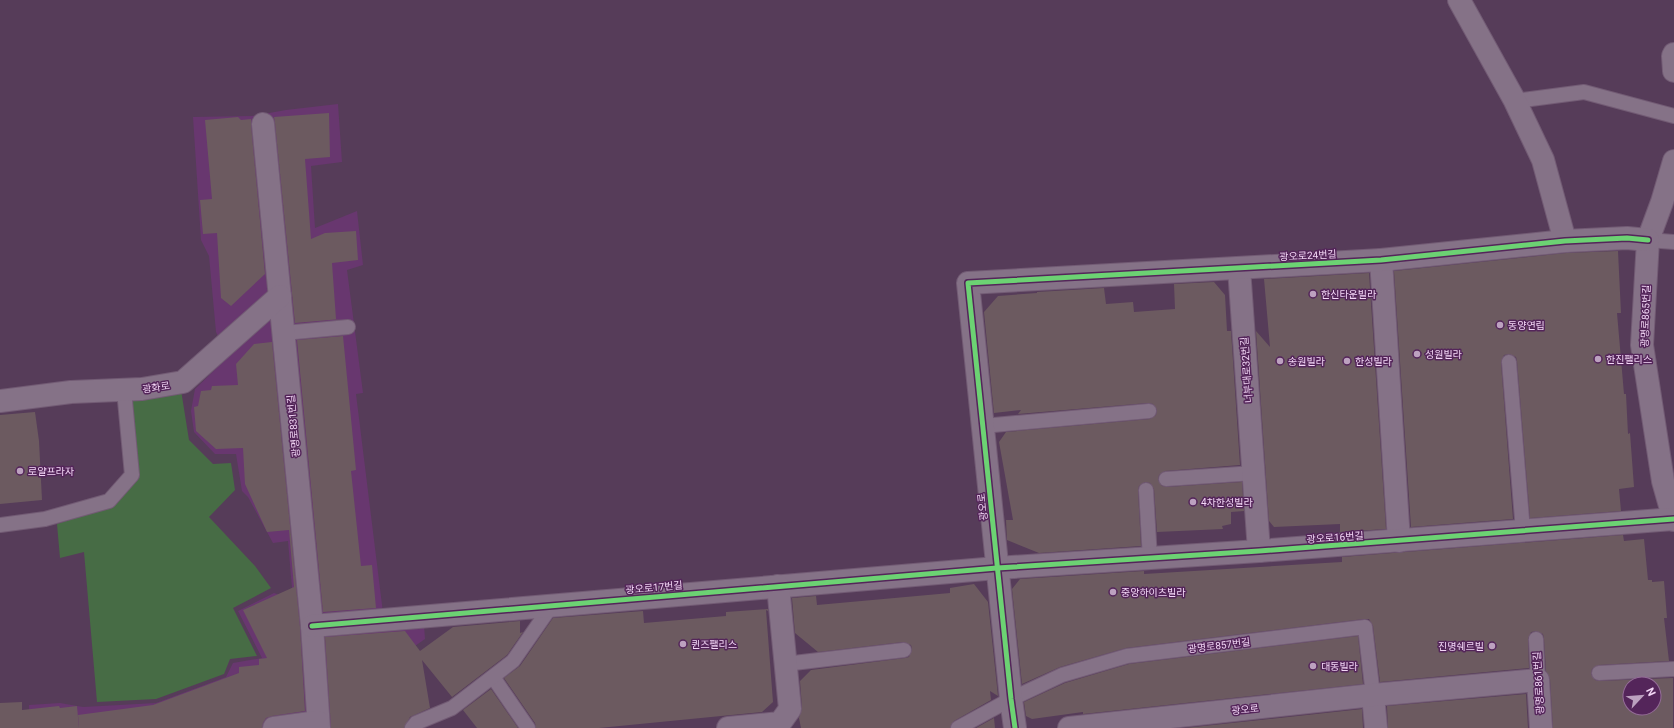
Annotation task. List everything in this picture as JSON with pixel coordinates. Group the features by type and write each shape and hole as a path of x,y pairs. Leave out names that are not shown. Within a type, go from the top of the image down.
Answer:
{"street":[{"path":"1459,0 1487,47 1543,160 1565,241"},
{"path":"1674,54 1674,71"},
{"name":"광명로831번길","path":"263,124 312,626 319,725"},
{"name":"광명로865번길","path":"1674,161 1662,202 1648,240 1642,345 1663,480 1674,520"},
{"name":"광오로24번길","path":"968,283 1381,260 1565,241 1627,238 1648,240"},
{"path":"1381,260 1399,541"},
{"name":"너부대로32번길","path":"1239,268 1260,551"},
{"name":"광오로","path":"968,283 1015,728"},
{"name":"광화로","path":"0,401 71,392 149,388 183,382 280,296"},
{"name":"광오로16번길","path":"997,568 1150,559 1674,520"},
{"name":"광오로17번길","path":"312,626 997,568"},
{"path":"728,728 780,723 790,709 778,586"},
{"path":"1373,695 1538,680"},
{"name":"광명로861번길","path":"1538,680 1541,728"},
{"name":"광오로","path":"1069,728 1373,695"},
{"name":"광명로857번길","path":"1373,695 1376,728"},
{"path":"274,728 319,725"}],"lane":[{"path":"1515,101 1584,92 1674,116"},
{"path":"1648,240 1674,242"},
{"path":"284,333 348,327"},
{"path":"1509,362 1523,531"},
{"path":"0,526 45,519 108,501 113,496 132,475 124,390"},
{"path":"983,426 1149,411"},
{"path":"1166,479 1254,473"},
{"path":"1146,490 1150,559"},
{"path":"412,728 416,723 452,708 513,661 552,605"},
{"name":"광명로857번길","path":"1011,699 1062,675 1128,656 1365,627 1373,695"},
{"name":"광명로861번길","path":"1536,639 1538,680"},
{"path":"785,664 904,650"},
{"path":"1599,673 1674,669"},
{"path":"493,677 528,728"},
{"path":"958,728 1011,699"}],"shaded area":[{"path":"338,104 342,162 311,166 315,228 357,211 363,265 347,270 363,393 356,394 385,629 424,625 425,639 366,680 401,728 30,728 29,705 60,703 83,707 156,703 226,677 233,663 262,658 238,611 274,593 293,600 288,541 273,543 248,497 242,491 236,454 215,454 194,432 191,411 195,389 228,357 216,332 209,256 201,240 193,117 252,116 286,110"}],"green space":[{"path":"181,390 189,440 213,464 231,463 235,490 209,517 255,566 271,588 233,608 257,656 230,659 224,674 156,699 97,702 84,552 60,558 57,524 114,505 138,477 130,399"}],"building":[{"path":"329,113 330,157 305,159 311,239 325,233 356,231 358,260 332,263 336,319 341,319 295,323 274,117"},
{"path":"238,117 241,120 251,119 265,274 231,306 221,298 217,233 203,234 200,200 212,199 205,120"},
{"path":"1618,251 1621,313 1617,313 1624,394 1626,394 1628,434 1630,433 1634,487 1619,489 1621,511 1530,518 1517,361 1516,357 1509,354 1504,355 1501,363 1513,519 1411,527 1394,271 1566,253"},
{"path":"1369,273 1386,529 1340,532 1340,524 1274,527 1269,521 1256,331 1270,347 1264,279"},
{"path":"1214,282 1225,295 1227,331 1231,331 1240,465 1165,471 1159,475 1158,480 1162,486 1167,487 1242,482 1244,511 1231,512 1231,524 1222,526 1223,529 1157,532 1154,489 1150,483 1145,482 1139,486 1138,490 1141,546 1039,553 1007,540 1006,520 1013,520 999,442 1006,432 1150,419 1156,415 1157,410 1153,404 1148,403 1018,414 1021,410 994,413 984,312 998,296 1104,288 1106,304 1133,302 1134,312 1175,309 1174,284"},
{"path":"343,336 356,470 351,471 361,566 372,565 376,608 323,612 297,340"},
{"path":"272,342 300,627 305,711 266,718 262,728 79,728 78,715 153,705 239,673 239,667 259,665 259,659 267,658 243,610 294,587 289,530 267,532 245,484 243,448 216,449 196,431 194,407 198,406 201,391 211,390 212,386 238,385 236,364 254,344"},
{"name":"로얄프라자","path":"35,412 39,441 42,500 0,504 0,415"},
{"path":"1623,535 1624,541 1644,539 1648,580 1652,580 1652,582 1664,581 1667,618 1664,618 1669,661 1599,665 1592,669 1591,674 1595,680 1599,681 1622,680 1622,716 1662,716 1662,678 1673,678 1673,728 1553,728 1550,679 1546,671 1544,639 1543,634 1536,631 1531,632 1528,639 1529,668 1380,682 1373,626 1369,619 1126,648 1060,667 1022,684 1012,589 1020,579 1144,571 1144,574 1342,562 1342,557"},
{"path":"974,584 988,602 998,696 990,691 991,700 954,721 950,728 801,728 799,718 802,708 800,681 811,670 905,658 909,657 912,649 911,645 903,642 818,652 795,633 792,598 816,596 817,605 950,593 950,588"},
{"path":"768,609 768,611 766,610 773,702 762,712 599,728 536,728 535,723 504,678 520,666 553,618 643,611 644,623 726,616 726,612"},
{"path":"520,621 520,633 523,632 507,655 452,697 422,660 430,708 410,717 404,728 331,728 325,637 405,631 420,651 453,627"},
{"path":"1358,636 1363,684 1083,714 1083,712 1032,719 1026,716 1024,702 1065,683 1129,664"},
{"path":"491,689 518,728 477,728 463,710"},
{"path":"1526,694 1528,728 1388,728 1387,706"},
{"path":"22,702 22,710 59,706 60,708 77,706 79,728 0,728 0,703"},
{"path":"1362,709 1363,728 1185,728"},
{"path":"994,718 995,728 976,728"}],"cycle path":[{"path":"1015,728 968,283 1381,260 1565,241 1627,238 1648,240"},
{"path":"312,626 997,568 1259,551 1674,519"}],"place":[{"name":"한신타운빌라","path":"1313,294"},
{"name":"동양연립","path":"1500,325"},
{"name":"성원빌라","path":"1417,354"},
{"name":"한진팰리스","path":"1598,359"},
{"name":"송원빌라","path":"1280,361"},
{"name":"한성빌라","path":"1347,361"},
{"name":"로얄프라자","path":"20,471"},
{"name":"4차한성빌라","path":"1193,502"},
{"name":"중앙하이츠빌라","path":"1113,592"},
{"name":"퀸즈팰리스","path":"683,644"},
{"name":"진명쉐르빌","path":"1492,646"},
{"name":"대동빌라","path":"1313,666"}]}
